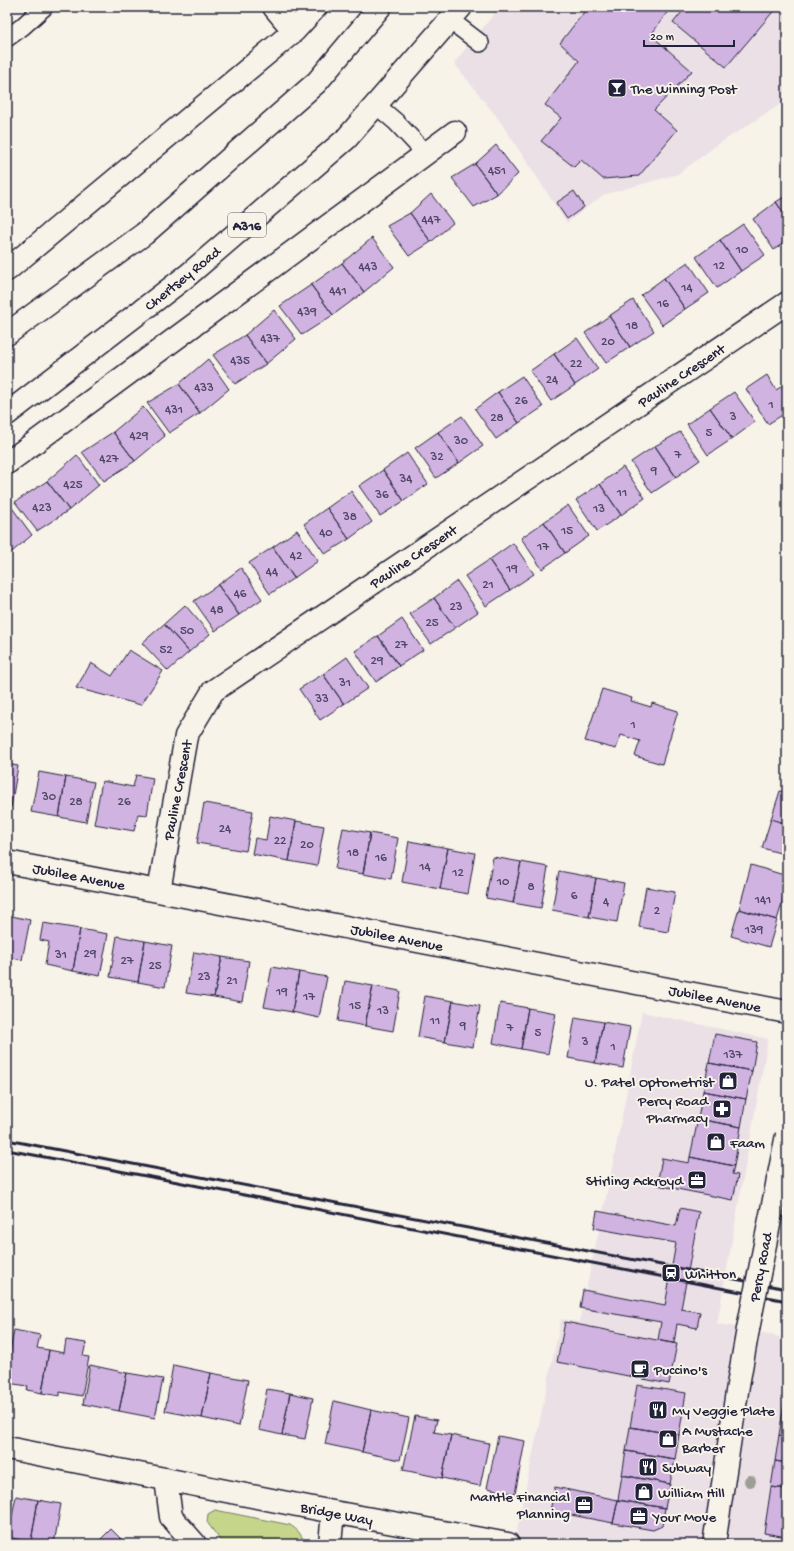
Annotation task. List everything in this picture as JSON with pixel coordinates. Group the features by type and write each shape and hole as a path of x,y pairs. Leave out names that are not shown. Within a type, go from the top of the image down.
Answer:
{"main road":[{"path":"274,7 294,31"},
{"path":"7,270 294,31 316,7"},
{"path":"7,334 144,234 317,82 380,7"},
{"name":"Chertsey Road","path":"7,414 188,276 346,139 455,13"},
{"path":"7,463 455,132"},
{"name":"Pauline Crescent","path":"159,891 186,736 213,691 787,303"},
{"name":"Jubilee Avenue","path":"7,862 787,1012"},
{"name":"Percy Road","path":"714,1544 738,1385 787,1135"},
{"name":"Bridge Way","path":"7,1448 334,1512 508,1544"},
{"path":"166,1479 171,1517 196,1544"},
{"path":"330,1544 334,1512"}],"lane":[{"path":"7,38 44,7"},
{"path":"455,13 480,43"},
{"path":"376,105 396,122 426,154"}],"shaded area":[{"path":"500,7 787,7 787,100 717,145 678,174 603,195 567,223 500,121 454,63"},
{"path":"642,1012 768,1039 717,1324 748,1329 787,1339 787,1544 514,1544 561,1319 579,1322 608,1188"}],"green space":[{"path":"215,1510 290,1525 303,1538 305,1544 223,1544 207,1522 208,1514"}],"building":[{"name":"The Winning Post","path":"588,7 671,7 651,35 692,71 654,110 677,130 639,176 603,179 581,160 574,167 541,141 561,118 545,105 579,61 560,43"},
{"path":"686,7 777,7 726,67 673,23"},
{"path":"496,145 518,174 497,194 475,164"},
{"path":"475,164 497,194 474,207 452,178"},
{"path":"574,191 584,207 567,219 556,203"},
{"path":"431,194 453,223 431,242 410,213"},
{"path":"787,195 787,218 776,202"},
{"path":"776,202 787,218 787,240 774,250 753,219"},
{"path":"410,213 431,242 409,256 387,226"},
{"path":"743,224 765,255 741,271 720,240"},
{"path":"372,238 394,267 364,292 342,263"},
{"path":"720,240 741,271 717,288 696,257"},
{"path":"688,262 709,293 685,309 664,278"},
{"path":"342,263 364,292 333,315 311,285"},
{"path":"664,278 685,309 662,325 641,295"},
{"path":"311,285 333,315 302,335 280,306"},
{"path":"633,300 654,331 630,347 609,316"},
{"path":"274,310 296,339 266,364 245,335"},
{"path":"609,316 630,347 606,363 585,333"},
{"path":"245,335 266,364 235,384 213,355"},
{"path":"577,338 598,369 575,385 554,354"},
{"path":"554,354 575,385 551,401 530,371"},
{"path":"208,359 229,389 200,413 179,384"},
{"path":"767,375 776,390 782,386 787,393 787,412 768,424 746,389"},
{"path":"522,376 543,407 519,423 498,392"},
{"path":"179,384 200,413 169,433 147,403"},
{"path":"498,392 519,423 496,439 475,409"},
{"path":"734,392 755,422 732,439 710,408"},
{"path":"143,407 165,436 135,461 113,432"},
{"path":"710,408 732,439 708,455 687,424"},
{"path":"462,416 483,446 459,463 438,432"},
{"path":"113,432 135,461 104,481 82,452"},
{"path":"438,432 459,463 436,478 415,448"},
{"path":"680,432 700,460 676,477 655,446"},
{"path":"655,446 676,477 652,493 631,462"},
{"path":"407,453 428,484 404,501 383,470"},
{"path":"77,455 99,485 69,510 47,481"},
{"path":"623,467 645,498 621,515 600,484"},
{"path":"383,470 404,501 380,516 359,486"},
{"path":"47,481 69,510 37,531 15,502"},
{"path":"600,484 621,515 597,531 576,500"},
{"path":"351,491 372,522 349,539 327,508"},
{"path":"10,505 32,535 7,556 7,508"},
{"path":"568,505 589,536 565,553 544,522"},
{"path":"327,508 349,539 325,554 304,524"},
{"path":"544,522 565,553 542,569 521,538"},
{"path":"297,530 318,561 294,578 273,547"},
{"path":"513,543 534,574 510,590 489,560"},
{"path":"273,547 294,578 270,594 249,563"},
{"path":"489,560 510,590 486,606 465,576"},
{"path":"241,568 262,599 239,615 218,585"},
{"path":"457,581 478,612 455,628 434,598"},
{"path":"218,585 239,615 215,631 194,601"},
{"path":"434,598 455,628 431,644 410,614"},
{"path":"185,605 210,634 189,652 164,624"},
{"path":"402,619 423,650 399,666 378,636"},
{"path":"164,624 189,652 168,671 142,643"},
{"path":"378,636 399,666 376,682 355,651"},
{"path":"129,650 163,671 141,705 76,688 91,663 112,676"},
{"path":"347,657 368,688 344,704 323,674"},
{"path":"323,674 344,704 320,720 299,689"},
{"path":"602,689 632,698 631,701 651,707 652,703 678,711 662,764 635,756 640,741 621,735 616,749 585,741"},
{"path":"7,764 18,766 11,807 7,806"},
{"path":"39,772 66,777 59,817 31,812"},
{"path":"136,775 153,778 147,815 138,814 134,831 94,824 102,781 133,787"},
{"path":"66,777 94,782 86,822 59,817"},
{"path":"780,791 787,793 787,824 771,819"},
{"path":"204,803 253,811 246,851 197,843"},
{"path":"270,816 296,821 289,861 252,854 255,838 266,840"},
{"path":"771,819 787,824 787,855 762,848"},
{"path":"296,821 324,826 317,866 289,861"},
{"path":"343,828 370,833 363,874 335,869"},
{"path":"370,833 398,838 391,879 363,874"},
{"path":"409,841 448,848 440,889 402,882"},
{"path":"448,848 475,853 468,894 440,889"},
{"path":"493,857 521,862 513,903 486,898"},
{"path":"521,862 548,867 541,908 513,903"},
{"path":"751,865 787,876 787,887 777,920 739,909"},
{"path":"559,871 596,878 589,917 552,910"},
{"path":"596,878 624,883 617,922 589,917"},
{"path":"646,887 675,892 668,932 639,927"},
{"path":"739,909 777,920 769,947 731,936"},
{"path":"7,915 30,920 22,960 7,957"},
{"path":"43,923 80,929 73,971 45,965 49,942 40,940"},
{"path":"80,929 108,934 100,976 73,971"},
{"path":"117,936 145,941 138,982 110,977"},
{"path":"145,941 172,946 165,987 138,982"},
{"path":"194,952 222,957 214,997 186,993"},
{"path":"222,957 249,961 242,1002 214,997"},
{"path":"272,967 299,972 292,1012 264,1007"},
{"path":"299,972 327,977 319,1018 292,1012"},
{"path":"345,981 373,986 365,1026 338,1021"},
{"path":"373,986 400,991 393,1031 365,1026"},
{"path":"425,996 453,1001 445,1042 418,1037"},
{"path":"453,1001 480,1006 473,1047 445,1042"},
{"path":"500,1003 528,1008 521,1049 493,1043"},
{"path":"528,1008 556,1013 548,1054 521,1049"},
{"path":"575,1017 603,1022 595,1063 568,1058"},
{"path":"603,1022 630,1027 623,1068 595,1063"},
{"path":"715,1034 757,1042 752,1071 709,1063"},
{"name":"U. Patel Optometrist","path":"709,1063 752,1071 746,1099 703,1091"},
{"name":"Percy Road Pharmacy","path":"703,1091 746,1099 741,1127 698,1119"},
{"name":"Faam","path":"698,1119 741,1127 734,1166 690,1157"},
{"name":"Stirling Ackroyd","path":"690,1157 734,1166 732,1174 738,1175 733,1200 657,1185 662,1158 689,1163"},
{"path":"680,1208 699,1212 681,1309 700,1312 697,1328 677,1324 674,1343 666,1342 658,1340 661,1322 580,1308 583,1290 665,1306 676,1243 594,1228 597,1211 676,1226"},
{"path":"565,1322 677,1344 669,1384 557,1362"},
{"path":"14,1330 40,1335 37,1348 49,1350 42,1393 27,1390 28,1386 7,1383 7,1368"},
{"path":"66,1340 86,1343 83,1356 89,1357 82,1396 60,1392 60,1396 42,1393 49,1350 64,1353"},
{"path":"90,1365 127,1373 119,1411 83,1404"},
{"path":"173,1365 211,1373 202,1418 165,1411"},
{"path":"127,1373 163,1379 155,1418 119,1411"},
{"path":"211,1373 248,1380 239,1426 202,1418"},
{"name":"My Veggie Plate","path":"637,1385 686,1393 679,1435 630,1427"},
{"path":"787,1387 787,1410 783,1410"},
{"path":"267,1389 290,1393 282,1435 259,1430"},
{"path":"290,1393 313,1398 305,1439 282,1435"},
{"path":"334,1401 371,1410 362,1452 325,1444"},
{"path":"371,1410 409,1418 400,1460 362,1452"},
{"path":"783,1410 787,1410 787,1437 779,1435"},
{"path":"415,1416 437,1420 434,1432 451,1435 442,1478 403,1470"},
{"path":"630,1427 679,1435 675,1459 626,1451"},
{"path":"451,1435 489,1443 480,1486 442,1478"},
{"path":"779,1435 787,1437 787,1463 775,1461"},
{"path":"498,1436 525,1441 515,1494 487,1488"},
{"name":"Subway","path":"626,1451 675,1459 670,1484 622,1475"},
{"path":"775,1461 787,1463 787,1489 771,1487"},
{"name":"William Hill","path":"622,1475 670,1484 665,1508 618,1500"},
{"name":"Mantle Financial Planning","path":"555,1487 618,1500 613,1523 550,1511"},
{"path":"771,1487 787,1489 787,1537 764,1533"},
{"path":"16,1496 38,1500 31,1542 8,1537"},
{"path":"38,1500 61,1504 54,1544 31,1542"},
{"name":"Your Move","path":"618,1500 665,1508 662,1526 653,1530 613,1523"},
{"path":"111,1529 126,1544 96,1544"}],"railway":[{"path":"7,1140 787,1289"},
{"path":"7,1150 787,1301"}],"place":[{"name":"The Winning Post","path":"617,88"},
{"name":"U. Patel Optometrist","path":"728,1081"},
{"name":"Percy Road Pharmacy","path":"722,1109"},
{"name":"Faam","path":"716,1142"},
{"name":"Stirling Ackroyd","path":"697,1180"},
{"name":"Whitton","path":"671,1273"},
{"name":"Puccino's","path":"640,1369"},
{"name":"My Veggie Plate","path":"658,1410"},
{"name":"A Mustache Barber","path":"668,1439"},
{"name":"Subway","path":"648,1467"},
{"name":"William Hill","path":"644,1492"},
{"name":"Mantle Financial Planning","path":"584,1505"},
{"name":"Your Move","path":"639,1516"}]}
